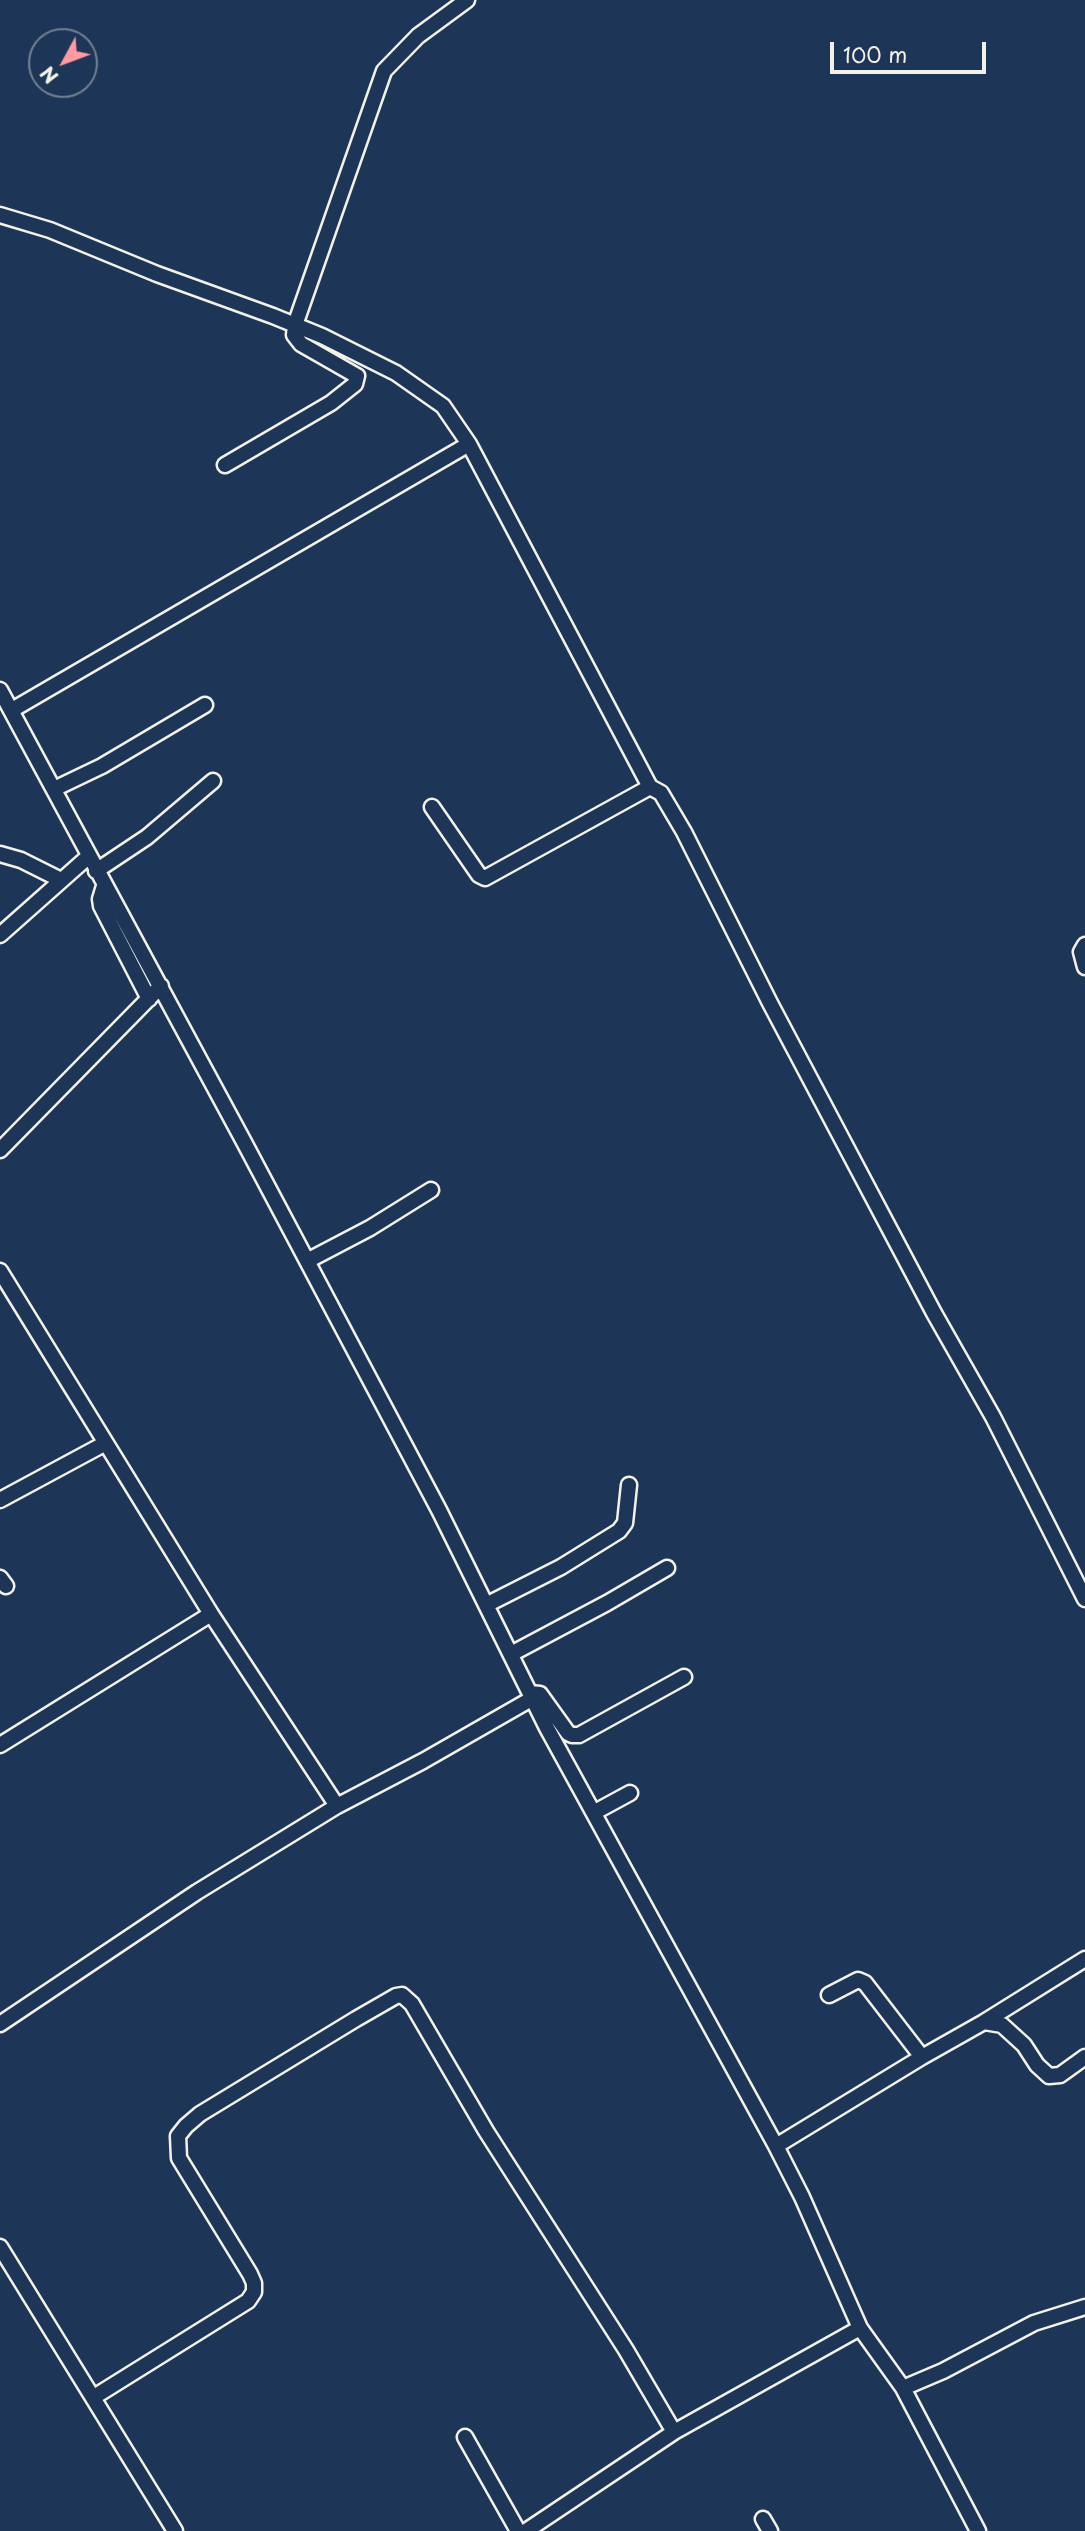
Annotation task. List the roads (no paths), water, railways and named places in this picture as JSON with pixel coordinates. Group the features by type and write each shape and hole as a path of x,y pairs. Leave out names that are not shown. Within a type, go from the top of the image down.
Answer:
{"street":[{"path":"225,465 331,403 355,384 357,376 301,344 294,335 295,325 384,71 418,36 467,0"},
{"path":"0,215 50,230 295,325 396,373 443,406 469,444 650,787 661,793 684,832 770,1003 993,1418 1085,1600"},
{"path":"12,710 469,444"},
{"path":"0,690 104,886 161,986 439,1510 531,1695 643,1906 776,2146 855,2312 860,2328 903,2388 978,2531"},
{"path":"54,789 102,766 205,705"},
{"path":"96,871 147,837 213,781"},
{"path":"432,807 473,867 485,878 650,787"},
{"path":"0,855 21,860 61,880"},
{"path":"0,935 89,856"},
{"path":"104,886 101,905 149,999"},
{"path":"1085,945 1081,952 1085,967"},
{"path":"0,1150 161,986"},
{"path":"307,1261 370,1228 431,1190"},
{"path":"0,1271 211,1614 337,1806"},
{"path":"0,1500 104,1444"},
{"path":"486,1605 561,1567 618,1531 625,1522 629,1485"},
{"path":"510,1654 667,1568"},
{"path":"0,1745 211,1614"},
{"path":"0,2024 197,1892 337,1806 423,1761 531,1695 540,1694 568,1733 579,1735 684,1676"},
{"path":"595,1812 630,1793"},
{"path":"776,2146 1085,1959"},
{"path":"829,1995 862,1980 922,2057"},
{"path":"93,2397 247,2301 254,2292 250,2274 179,2158 178,2136 200,2114 356,2019 402,1995 412,2004 486,2131 626,2350 674,2432"},
{"path":"984,2022 1002,2025 1024,2045 1037,2065 1049,2076 1060,2075 1085,2057"},
{"path":"0,2247 175,2531"},
{"path":"903,2388 943,2371 1034,2323 1085,2307"},
{"path":"526,2531 674,2432 860,2328"},
{"path":"465,2437 518,2531"}]}
